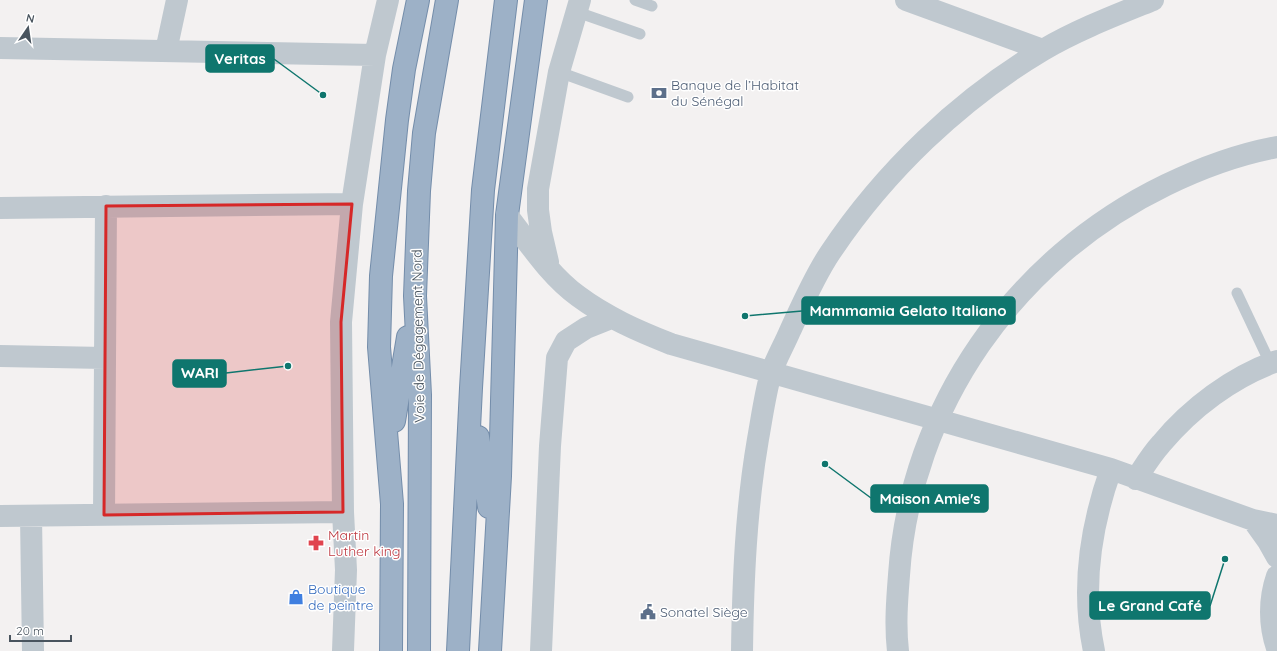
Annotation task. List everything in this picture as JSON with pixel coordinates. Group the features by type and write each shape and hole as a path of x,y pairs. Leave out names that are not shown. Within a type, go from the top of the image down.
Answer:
{"highway":[{"path":"391,651 392,504 389,450 379,347 381,276 397,120 404,69 418,0"},
{"path":"458,651 471,388 484,190 506,0"},
{"path":"490,651 500,476 507,215 536,0"},
{"name":"Voie de Dégagement Nord","path":"419,651 420,395 415,296 419,191 424,133 446,7"},
{"path":"389,450 415,296"},
{"path":"471,388 496,552"}],"street":[{"path":"166,51 177,0"},
{"path":"343,651 346,570 342,512 341,322 352,204 376,55 388,0"},
{"path":"906,0 1044,50"},
{"path":"742,651 744,564 750,488 771,373 828,254 865,205 906,158 952,116 1001,78 1044,50 1095,24 1153,0"},
{"path":"549,269 541,232 538,210 538,189 559,72 578,6"},
{"path":"0,48 376,55"},
{"path":"898,651 897,601 900,554 908,508 918,470 937,419 957,379 981,342 999,318 1039,273 1073,243 1109,217 1147,194 1188,175 1230,160 1277,147"},
{"path":"0,208 352,204"},
{"path":"104,514 106,206"},
{"path":"507,215 549,269 577,296 611,318 670,344 1110,469 1253,520 1277,525"},
{"path":"541,651 550,446 557,358 566,341 586,328 611,318"},
{"path":"0,356 105,358"},
{"path":"1136,479 1160,444 1190,414 1223,388 1274,362"},
{"path":"1094,651 1088,606 1088,570 1096,516 1110,469"},
{"path":"0,516 342,512"},
{"path":"31,516 33,651"},
{"path":"1253,520 1277,557"},
{"path":"1271,645 1270,612 1273,588 1277,576"}],"lane":[{"path":"636,0 652,6"},
{"path":"578,6 640,34"},
{"path":"559,72 628,97"},
{"path":"1237,293 1274,362"}],"highlighted area":[{"path":"352,204 341,322 343,512 104,515 106,206"}],"place":[{"name":"Banque de l’Habitat du Sénégal","path":"659,93"},
{"name":"Veritas","path":"323,95"},
{"name":"Mammamia Gelato Italiano","path":"745,316"},
{"name":"WARI","path":"288,366"},
{"name":"Maison Amie's","path":"825,464"},
{"name":"Martin Luther king","path":"316,543"},
{"name":"Le Grand Café","path":"1225,559"},
{"name":"Boutique de peintre","path":"296,597"},
{"name":"Sonatel Siège","path":"648,612"}]}
